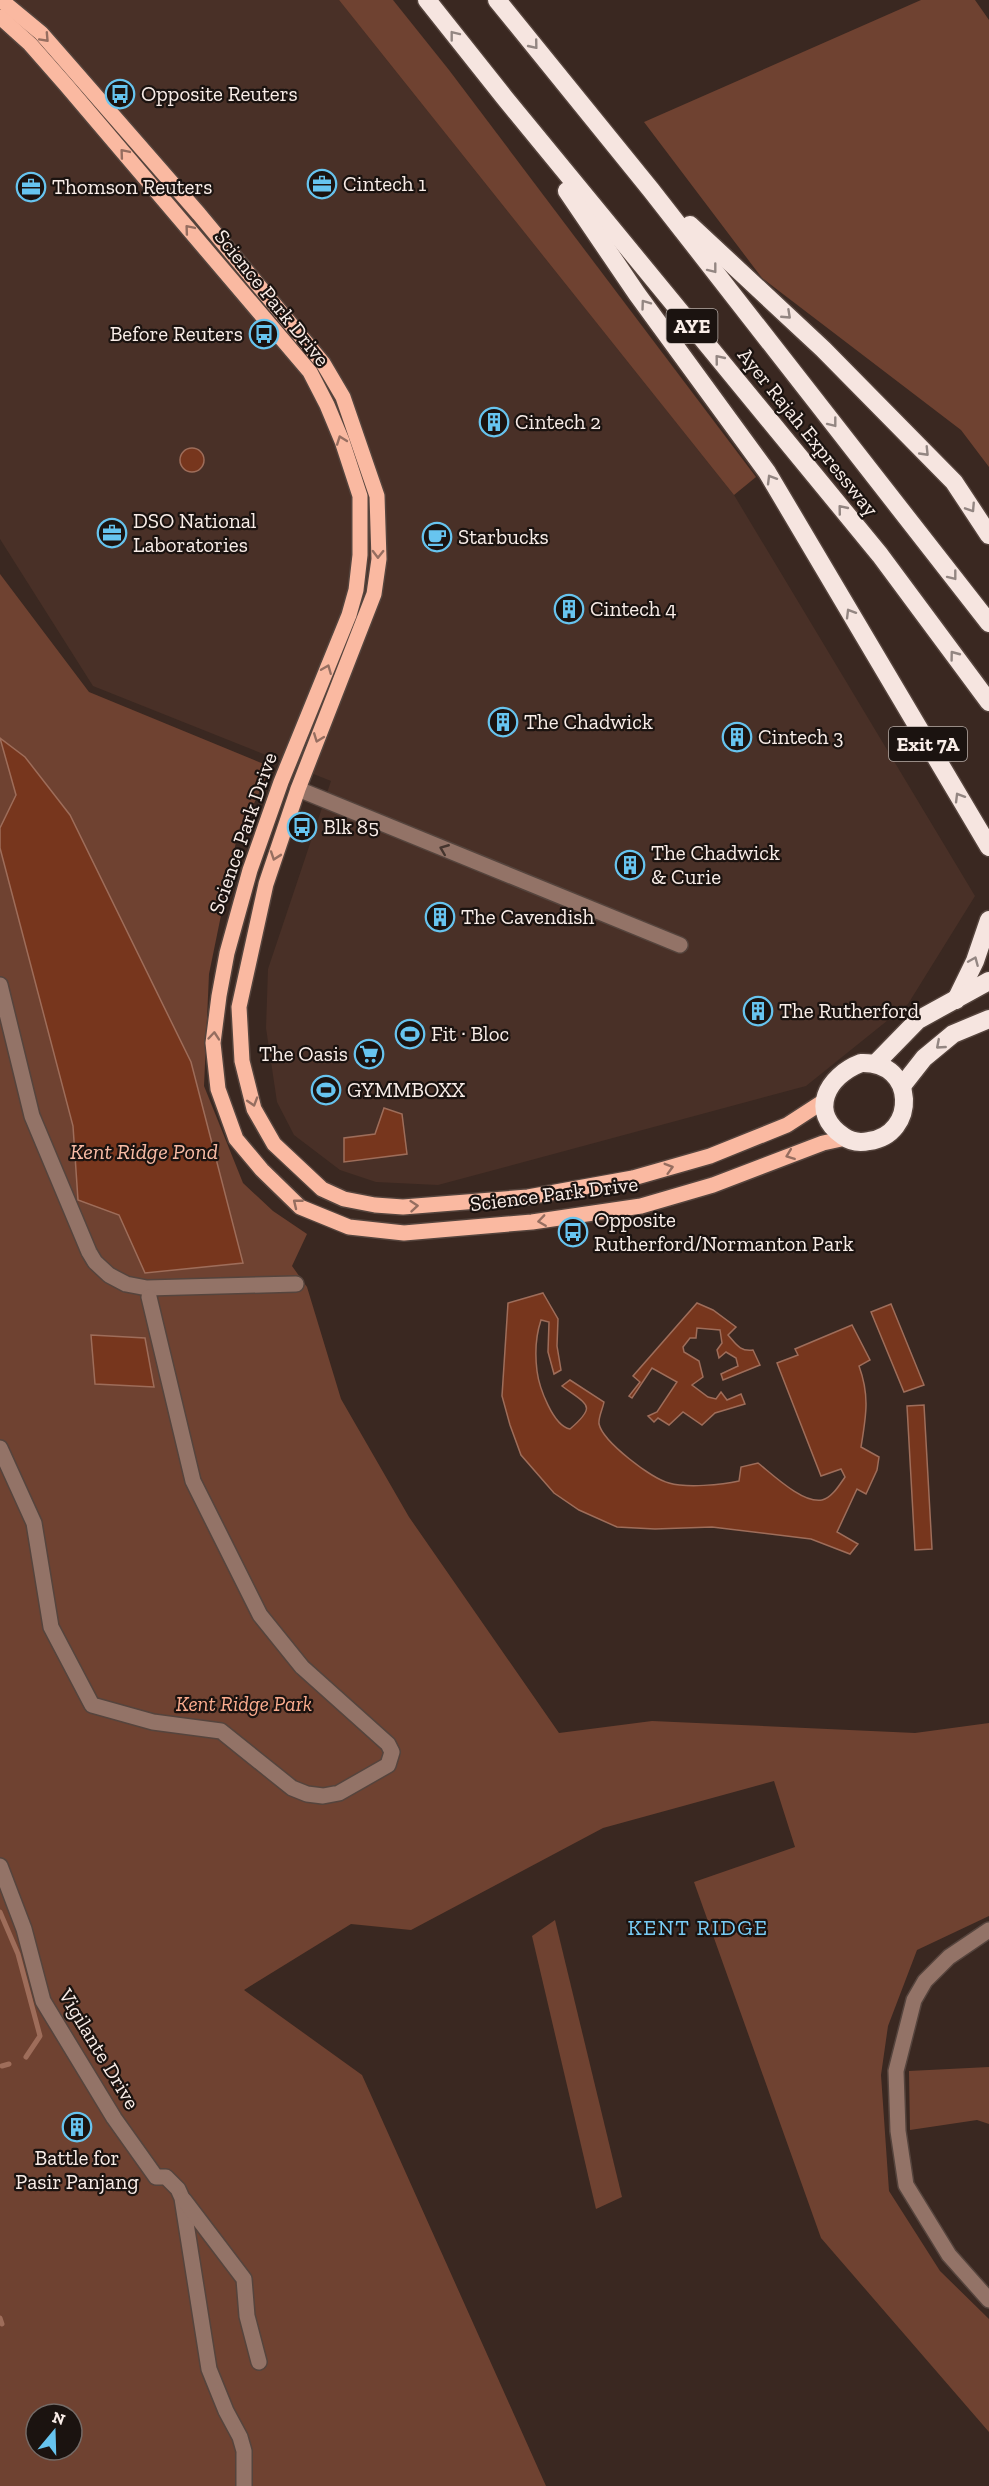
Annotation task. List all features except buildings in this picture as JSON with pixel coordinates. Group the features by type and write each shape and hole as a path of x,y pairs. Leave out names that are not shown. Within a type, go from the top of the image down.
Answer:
{"highway":[{"name":"Ayer Rajah Expressway","path":"427,0 880,555 989,702"},
{"name":"Ayer Rajah Expressway","path":"497,0 651,190 989,623"},
{"name":"Exit 7A","path":"504,97 637,294 767,472 989,848"},
{"path":"651,190 823,349 954,482 989,535"},
{"path":"956,1000 975,961 989,920"},
{"path":"876,1063 918,1020 989,981"},
{"path":"902,1086 924,1058 953,1034 989,1019"},
{"path":"861,1063 876,1063 894,1073 902,1086 904,1105 899,1122 889,1135 873,1141 857,1143 846,1138 834,1129 826,1114 824,1101 829,1087 840,1074 861,1063"}],"main road":[{"name":"Science Park Drive","path":"1,0 41,33 176,187 323,363 343,397 377,496 379,559 374,594 298,789 266,884 239,1007 242,1061 254,1109 274,1144 322,1189 344,1199 403,1207 528,1197 633,1178 710,1156 787,1125 824,1101"},
{"name":"Science Park Drive","path":"0,17 30,44 66,85 310,372 342,441 360,496 360,555 356,590 273,804 250,870 225,964 213,1042 218,1089 236,1139 262,1170 300,1208 349,1227 404,1233 532,1222 641,1206 713,1185 823,1143 846,1138"}],"street":[{"path":"298,789 680,945"},
{"path":"0,985 4,1018 32,1116 88,1252 102,1269 126,1284 147,1288 296,1284"},
{"path":"0,1448 34,1523 51,1627 92,1705 153,1722 221,1731 292,1788 307,1794 323,1796 339,1793 388,1765 392,1752 388,1744 302,1667 260,1615 194,1481 149,1297"},
{"name":"Vigilante Drive","path":"0,1866 24,1929 43,2001 69,2048 130,2142 156,2177 165,2177 178,2189 182,2198"},
{"path":"989,1930 949,1957 925,1981 914,2000 896,2071 898,2131 906,2185 949,2255 989,2300"},
{"path":"182,2198 244,2279 248,2316 259,2362"},
{"path":"182,2198 209,2369 226,2411 240,2437 243,2451 244,2486"}],"shaded area":[{"path":"0,0 339,0 734,495 975,896 908,1004 806,1086 438,1185 376,1182 340,1170 294,1135 277,1102 266,1028 268,969 331,781 93,686 0,539"}],"green space":[{"path":"339,0 393,0 449,70 756,477 734,495"},
{"path":"921,0 975,0 989,20 989,467 961,430 762,278 644,122"},
{"name":"Kent Ridge Park","path":"0,574 89,692 271,767 236,842 209,974 204,1086 243,1183 273,1211 307,1234 292,1266 307,1287 341,1399 409,1517 559,1733 652,1721 915,1733 989,1723 989,1916 917,1950 888,2026 881,2075 889,2191 940,2271 989,2319 989,2432 821,2238 694,1882 795,1847 774,1781 603,1828 411,1930 351,1924 244,1990 362,2075 546,2486 0,2486"},
{"path":"555,1920 622,2197 596,2209 532,1936"},
{"path":"989,2067 989,2124 977,2120 910,2130 909,2071"}],"water":[{"path":"192,448 200,452 204,460 200,468 192,472 184,468 180,460 184,452"},
{"name":"Kent Ridge Pond","path":"0,738 25,757 70,815 191,1062 243,1263 145,1273 119,1215 78,1200 73,1126 0,848 0,828 16,795"},
{"path":"384,1108 402,1114 407,1154 344,1162 344,1138 375,1134"},
{"path":"543,1293 558,1319 557,1346 561,1370 554,1374 548,1352 549,1322 541,1320 536,1345 537,1371 548,1405 564,1426 570,1429 586,1410 583,1402 562,1386 570,1380 604,1402 599,1424 602,1432 618,1450 661,1480 685,1485 739,1481 741,1467 758,1463 797,1493 814,1500 829,1497 845,1477 841,1469 821,1476 777,1363 798,1355 795,1349 852,1325 870,1360 859,1366 866,1397 861,1447 879,1457 877,1470 866,1494 857,1489 837,1532 858,1544 850,1554 811,1539 712,1527 655,1529 617,1527 579,1510 554,1493 521,1455 502,1396 508,1303"},
{"path":"697,1303 713,1310 736,1327 728,1335 741,1349 753,1350 760,1365 723,1380 721,1374 738,1366 736,1358 726,1352 719,1358 717,1350 722,1343 720,1330 697,1328 696,1338 690,1338 683,1347 684,1352 699,1361 703,1377 692,1385 708,1397 716,1399 721,1392 727,1400 741,1394 745,1404 715,1413 702,1425 683,1412 669,1425 658,1418 654,1422 648,1416 657,1412 677,1382 652,1368 632,1398 629,1396 640,1382 633,1376"},
{"path":"891,1304 924,1385 904,1392 871,1312"},
{"path":"91,1335 145,1338 154,1387 95,1384"},
{"path":"924,1405 932,1549 915,1550 907,1406"}],"waterway":[{"path":"0,1912 18,1954 40,2036 26,2057"},
{"path":"2,2066 9,2064"},
{"path":"0,2318 2,2324"}],"place":[{"name":"Opposite Reuters","path":"120,94"},
{"name":"Cintech 1","path":"322,184"},
{"name":"Thomson Reuters","path":"31,187"},
{"name":"Before Reuters","path":"264,334"},
{"name":"Cintech 2","path":"494,422"},
{"name":"DSO National Laboratories","path":"112,533"},
{"name":"Starbucks","path":"437,537"},
{"name":"Cintech 4","path":"569,609"},
{"name":"The Chadwick","path":"503,722"},
{"name":"Cintech 3","path":"737,737"},
{"name":"Blk 85","path":"302,827"},
{"name":"The Chadwick & Curie","path":"630,865"},
{"name":"The Cavendish","path":"440,917"},
{"name":"The Rutherford","path":"758,1011"},
{"name":"Fit · Bloc","path":"410,1034"},
{"name":"The Oasis","path":"369,1054"},
{"name":"GYMMBOXX","path":"326,1090"},
{"name":"Opposite Rutherford/Normanton Park","path":"573,1232"},
{"name":"Battle for Pasir Panjang","path":"77,2127"}],"district":[{"name":"KENT RIDGE","path":"698,1927"}]}
